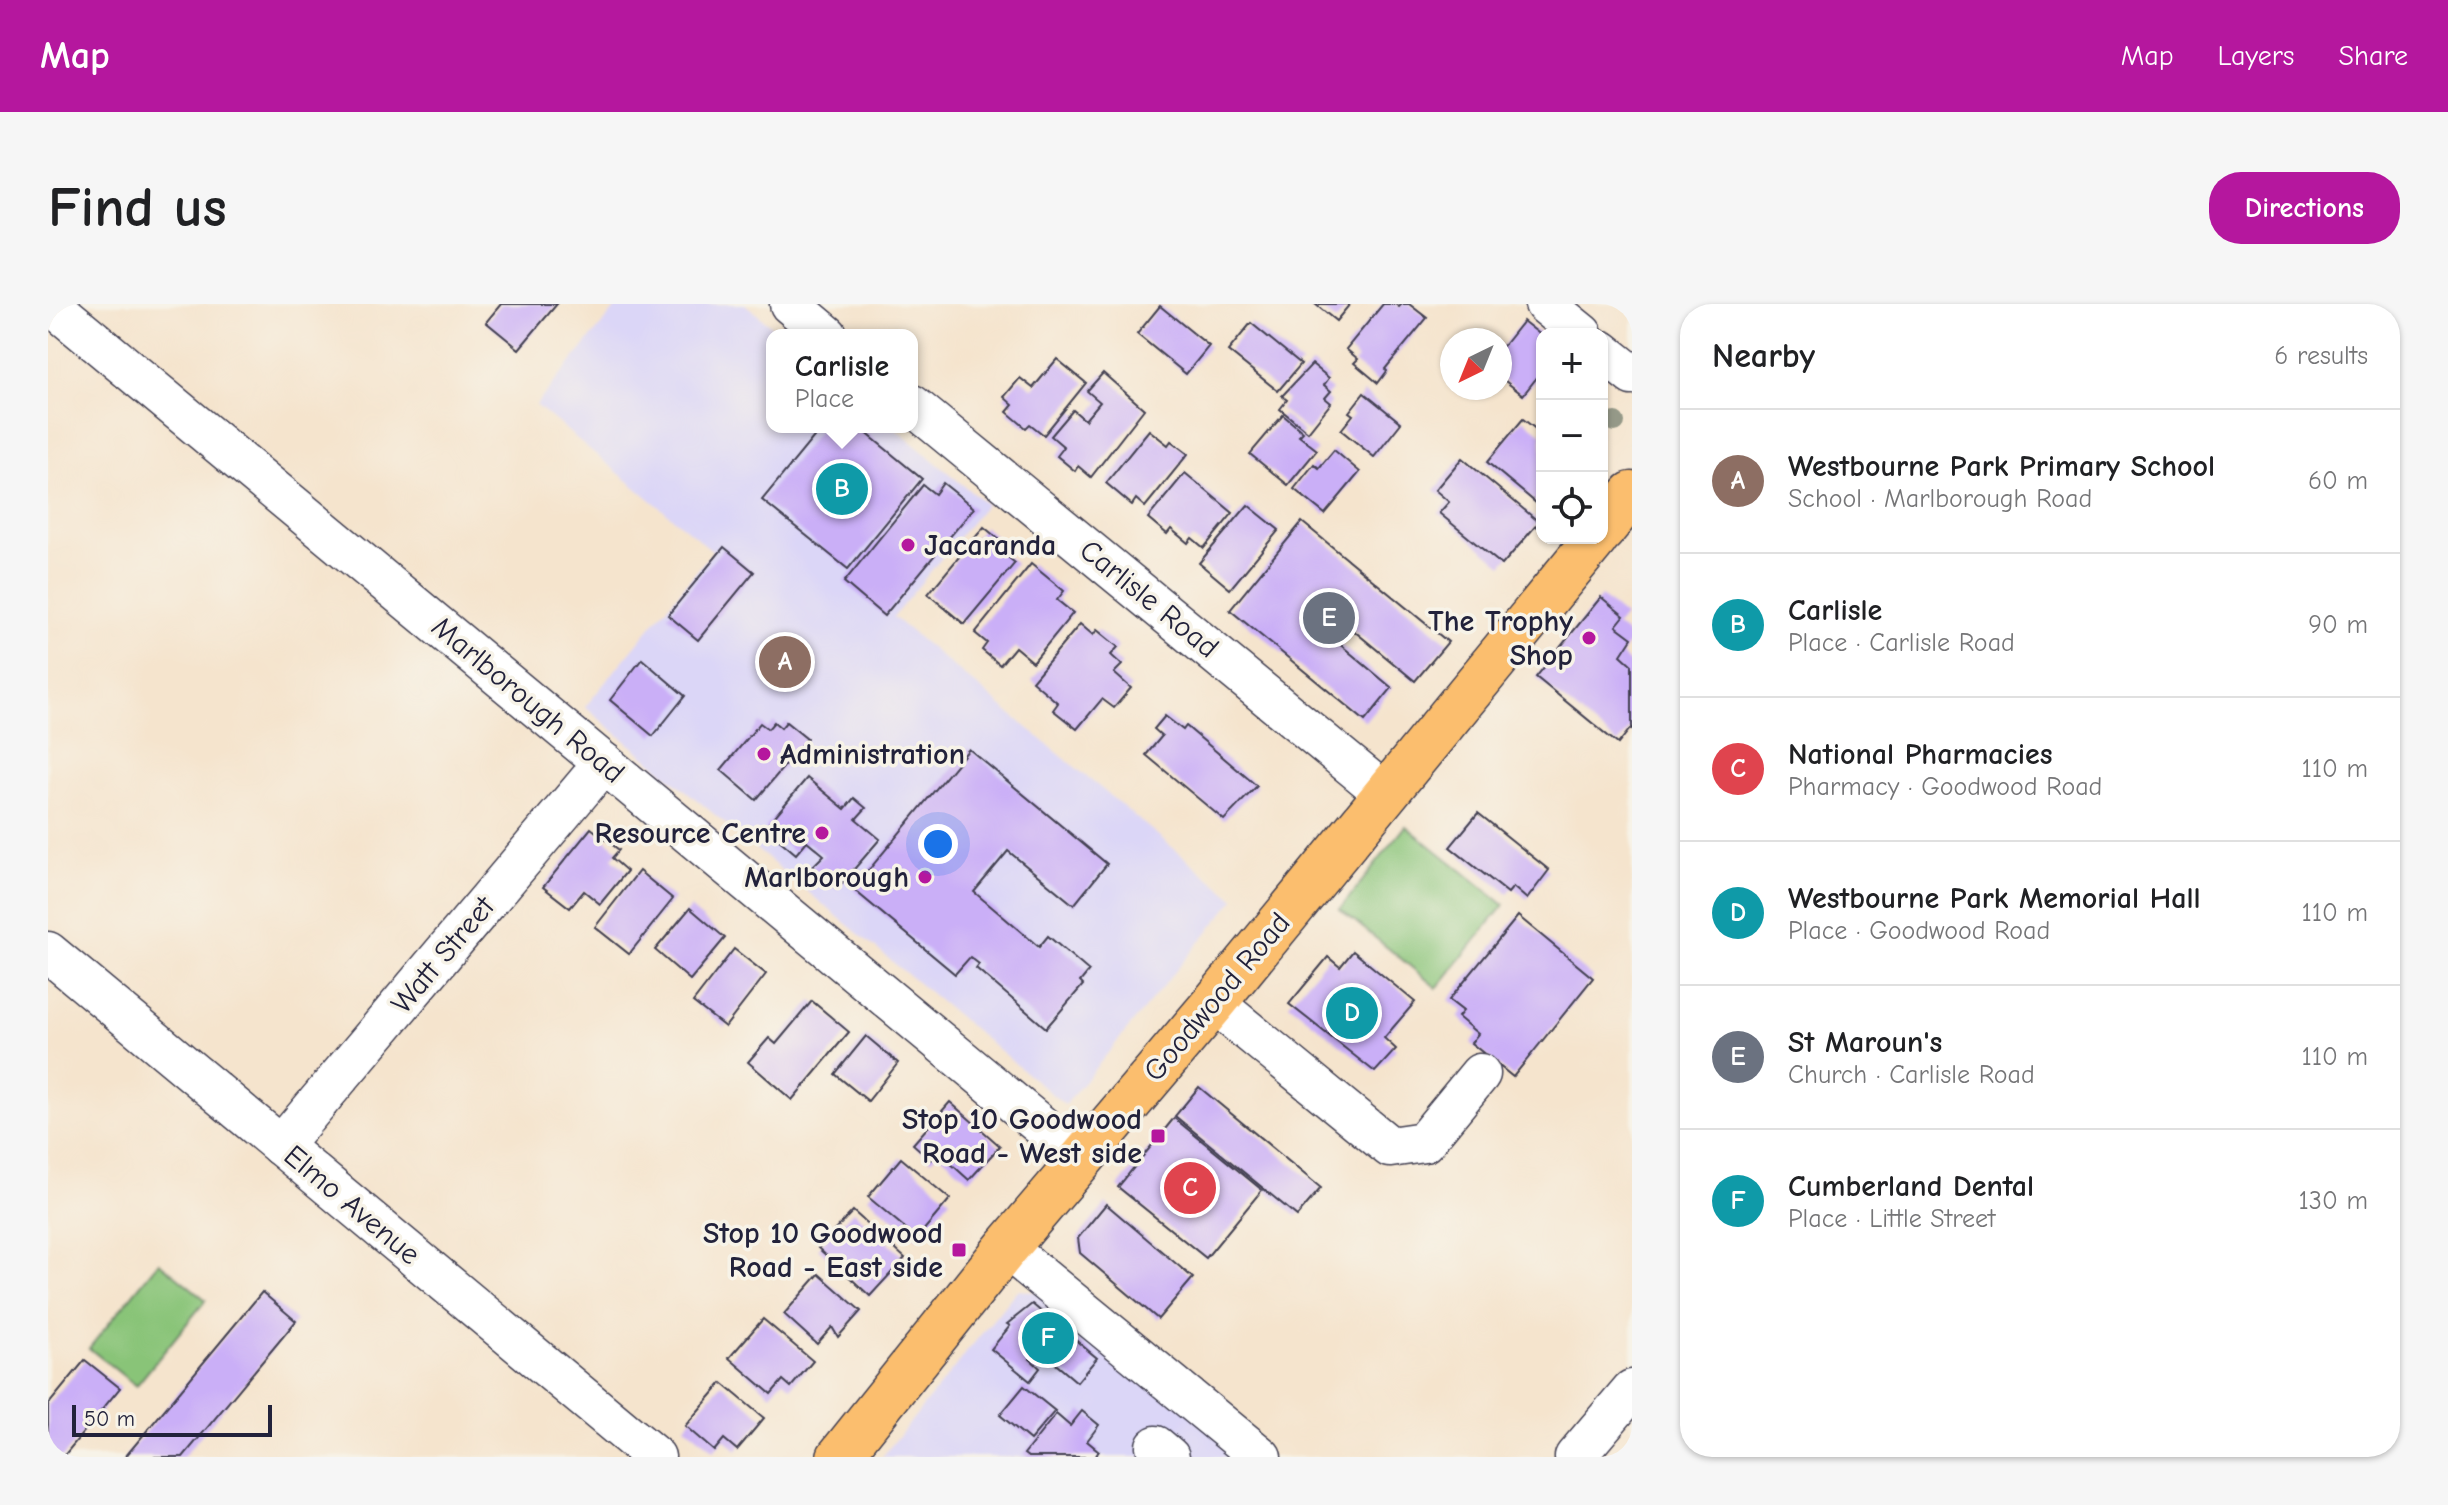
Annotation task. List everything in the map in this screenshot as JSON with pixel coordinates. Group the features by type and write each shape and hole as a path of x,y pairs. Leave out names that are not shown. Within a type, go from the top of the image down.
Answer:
{"main road":[{"path":"1608,524 1632,494"},
{"name":"Goodwood Road","path":"839,1457 1080,1158 1214,1003 1591,544"}],"street":[{"name":"Marlborough Road","path":"50,304 1080,1158"},
{"path":"790,304 820,329"},
{"path":"1545,304 1575,328"},
{"path":"1608,356 1632,375"},
{"name":"Carlisle Road","path":"918,410 1386,794"},
{"name":"Watt Street","path":"281,1146 604,763"},
{"name":"Elmo Avenue","path":"48,952 655,1457"},
{"path":"1214,1003 1390,1147 1424,1142 1480,1074"},
{"path":"1006,1248 1261,1457"},
{"path":"1575,1457 1632,1390"}],"shaded area":[{"path":"619,304 745,304 775,329 766,329 766,433 900,433 986,504 893,617 1235,899 1065,1105 585,707 713,551 536,405"},
{"path":"1017,1290 1039,1292 1245,1457 882,1457"}],"green space":[{"path":"1406,826 1504,905 1437,988 1340,909"},
{"path":"159,1262 206,1300 136,1386 89,1348"}],"building":[{"path":"501,304 557,304 519,349 486,322"},
{"path":"1315,304 1350,304 1336,321"},
{"path":"1383,304 1399,307 1409,304 1427,318 1385,369 1387,371 1378,383 1354,363 1358,359 1346,349"},
{"path":"1160,306 1209,346 1186,374 1137,334"},
{"path":"1523,321 1536,331 1536,379 1523,395 1512,386 1512,335"},
{"path":"1251,323 1301,364 1278,391 1228,351"},
{"path":"1057,359 1086,383 1044,435 1030,424 1026,428 1007,412 1013,405 1004,397 1020,378 1033,388"},
{"path":"1312,364 1329,378 1324,385 1331,391 1325,398 1331,403 1308,432 1280,409 1287,400 1282,396"},
{"path":"1103,373 1144,409 1091,477 1078,466 1075,471 1057,456 1064,447 1051,436 1073,410 1085,420 1100,402 1087,391"},
{"path":"1364,393 1401,423 1374,457 1341,430 1353,415 1349,412"},
{"path":"1283,415 1303,432 1299,436 1317,450 1288,485 1250,454"},
{"path":"1523,419 1536,429 1536,503 1487,462"},
{"path":"1149,430 1168,445 1171,441 1188,454 1145,507 1136,499 1132,505 1106,483"},
{"path":"817,433 866,433 922,479 848,569 762,500"},
{"path":"1334,450 1360,472 1325,514 1294,489 1314,464 1319,468"},
{"path":"1462,458 1536,520 1536,525 1502,565 1439,513 1449,502 1435,490"},
{"path":"1185,473 1233,513 1204,548 1192,538 1188,543 1171,529 1167,534 1148,518"},
{"name":"Jacaranda","path":"943,483 974,508 884,616 844,582 923,485 935,494"},
{"path":"1248,505 1279,530 1230,589 1199,563"},
{"path":"1302,522 1448,642 1415,681 1348,626 1336,641 1392,688 1365,721 1230,610"},
{"path":"984,527 1008,547 1003,553 1015,563 964,624 928,594"},
{"path":"724,547 754,572 698,640 668,615"},
{"path":"1031,564 1064,591 1057,600 1073,613 1033,662 1015,647 1000,665 982,650 987,643 975,633"},
{"path":"1601,597 1624,616 1616,626 1632,638 1621,655 1632,665 1632,730 1618,744 1536,677"},
{"path":"1080,624 1093,635 1097,630 1118,647 1111,655 1122,665 1114,673 1131,688 1114,708 1102,699 1077,729 1053,710 1058,703 1032,681"},
{"path":"642,659 685,696 653,736 610,700"},
{"path":"1165,716 1183,730 1186,726 1257,786 1224,820 1146,755 1162,736 1154,729"},
{"name":"Administration","path":"774,722 781,728 786,722 807,739 756,800 721,770 760,723 768,729"},
{"name":"Marlborough","path":"969,749 1107,864 1074,905 1008,851 974,892 1039,947 1048,936 1089,971 1080,982 1083,985 1046,1028 976,968 979,964 970,957 955,974 853,889"},
{"name":"Resource Centre","path":"807,778 845,809 854,798 866,808 856,819 880,839 837,889 812,867 824,855 807,841 796,854 765,828"},
{"path":"1478,813 1549,870 1527,899 1513,887 1508,893 1450,847"},
{"path":"591,828 619,850 612,858 627,871 600,904 584,891 570,908 543,887"},
{"path":"639,871 673,899 629,954 595,927"},
{"path":"690,908 725,938 690,980 655,950"},
{"path":"1518,916 1593,978 1513,1077 1471,1043 1478,1034 1458,1017 1463,1011 1449,1000"},
{"path":"734,949 766,974 725,1027 693,1002"},
{"path":"1353,951 1415,1002 1384,1038 1396,1049 1375,1072 1289,1004 1328,957 1340,967"},
{"path":"812,1001 849,1032 792,1100 748,1062 769,1038 776,1044"},
{"path":"866,1036 898,1063 868,1101 835,1074"},
{"path":"1199,1087 1321,1188 1297,1216 1175,1116"},
{"path":"950,1102 1000,1146 969,1180 938,1152 931,1160 913,1144"},
{"path":"1174,1118 1262,1190 1206,1258 1118,1187"},
{"path":"901,1158 950,1199 917,1238 868,1197"},
{"path":"1106,1204 1193,1278 1158,1319 1080,1253 1078,1238"},
{"path":"853,1211 905,1258 870,1296 818,1248"},
{"path":"819,1274 861,1311 838,1337 832,1327 817,1344 784,1314"},
{"path":"262,1292 296,1321 183,1457 125,1457"},
{"path":"1032,1304 1097,1358 1077,1382 1038,1349 1030,1359 1040,1368 1030,1381 991,1349 1010,1326 1007,1324"},
{"path":"763,1319 813,1361 791,1387 783,1380 771,1394 729,1358"},
{"path":"85,1360 120,1388 63,1457 48,1457 48,1405"},
{"path":"722,1383 764,1418 737,1450 724,1439 714,1451 685,1426"},
{"path":"1024,1386 1055,1411 1030,1440 1000,1415"},
{"path":"1082,1411 1099,1425 1087,1441 1099,1451 1095,1457 1028,1457 1024,1454 1056,1414 1070,1426"}],"place":[{"name":"Carlisle","path":"842,489"},
{"name":"Jacaranda","path":"908,545"},
{"name":"St Maroun's","path":"1329,618"},
{"name":"The Trophy Shop","path":"1589,638"},
{"name":"Westbourne Park Primary School","path":"785,662"},
{"name":"Administration","path":"764,754"},
{"name":"Resource Centre","path":"822,833"},
{"name":"Marlborough","path":"925,877"},
{"name":"Westbourne Park Memorial Hall","path":"1352,1013"},
{"name":"Stop 10 Goodwood Road - West side","path":"1158,1136"},
{"name":"National Pharmacies","path":"1190,1188"},
{"name":"Stop 10 Goodwood Road - East side","path":"959,1250"},
{"name":"Cumberland Dental","path":"1048,1338"}]}
